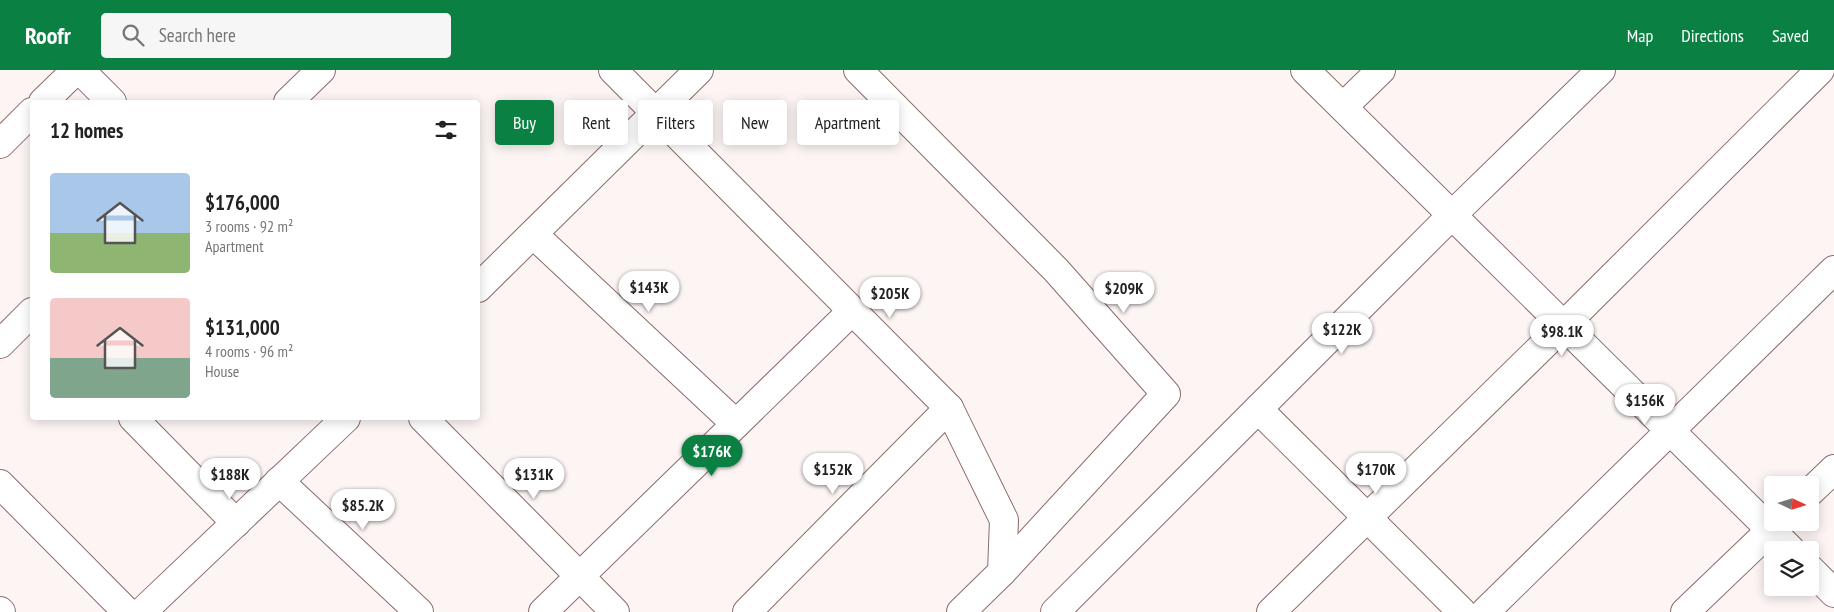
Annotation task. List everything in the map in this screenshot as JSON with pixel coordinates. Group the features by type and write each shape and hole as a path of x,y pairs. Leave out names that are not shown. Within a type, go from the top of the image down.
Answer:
{"street":[{"path":"44,100 76,70"},
{"path":"80,70 110,100"},
{"path":"290,100 320,70"},
{"path":"613,70 642,100"},
{"path":"670,100 699,70"},
{"path":"858,70 1056,270 1166,394 1002,572 961,612"},
{"path":"1305,70 1670,431 1764,516"},
{"path":"1343,107 1381,70"},
{"path":"1058,611 1452,215 1601,70"},
{"path":"1270,612 1564,326 1820,70"},
{"path":"1828,70 1834,76"},
{"path":"0,144 30,114"},
{"path":"480,286 638,131"},
{"path":"687,145 948,408 1004,520 1002,572"},
{"path":"532,234 736,424"},
{"path":"1485,612 1834,270"},
{"path":"543,612 852,311"},
{"path":"0,344 30,315"},
{"path":"747,612 948,408"},
{"path":"1258,409 1462,612"},
{"path":"135,420 236,523"},
{"path":"142,612 344,420"},
{"path":"425,420 615,612"},
{"path":"1819,483 1834,468"},
{"path":"279,481 418,612"},
{"path":"0,484 127,612"},
{"path":"1685,612 1770,531"},
{"path":"1819,578 1834,593"}]}
